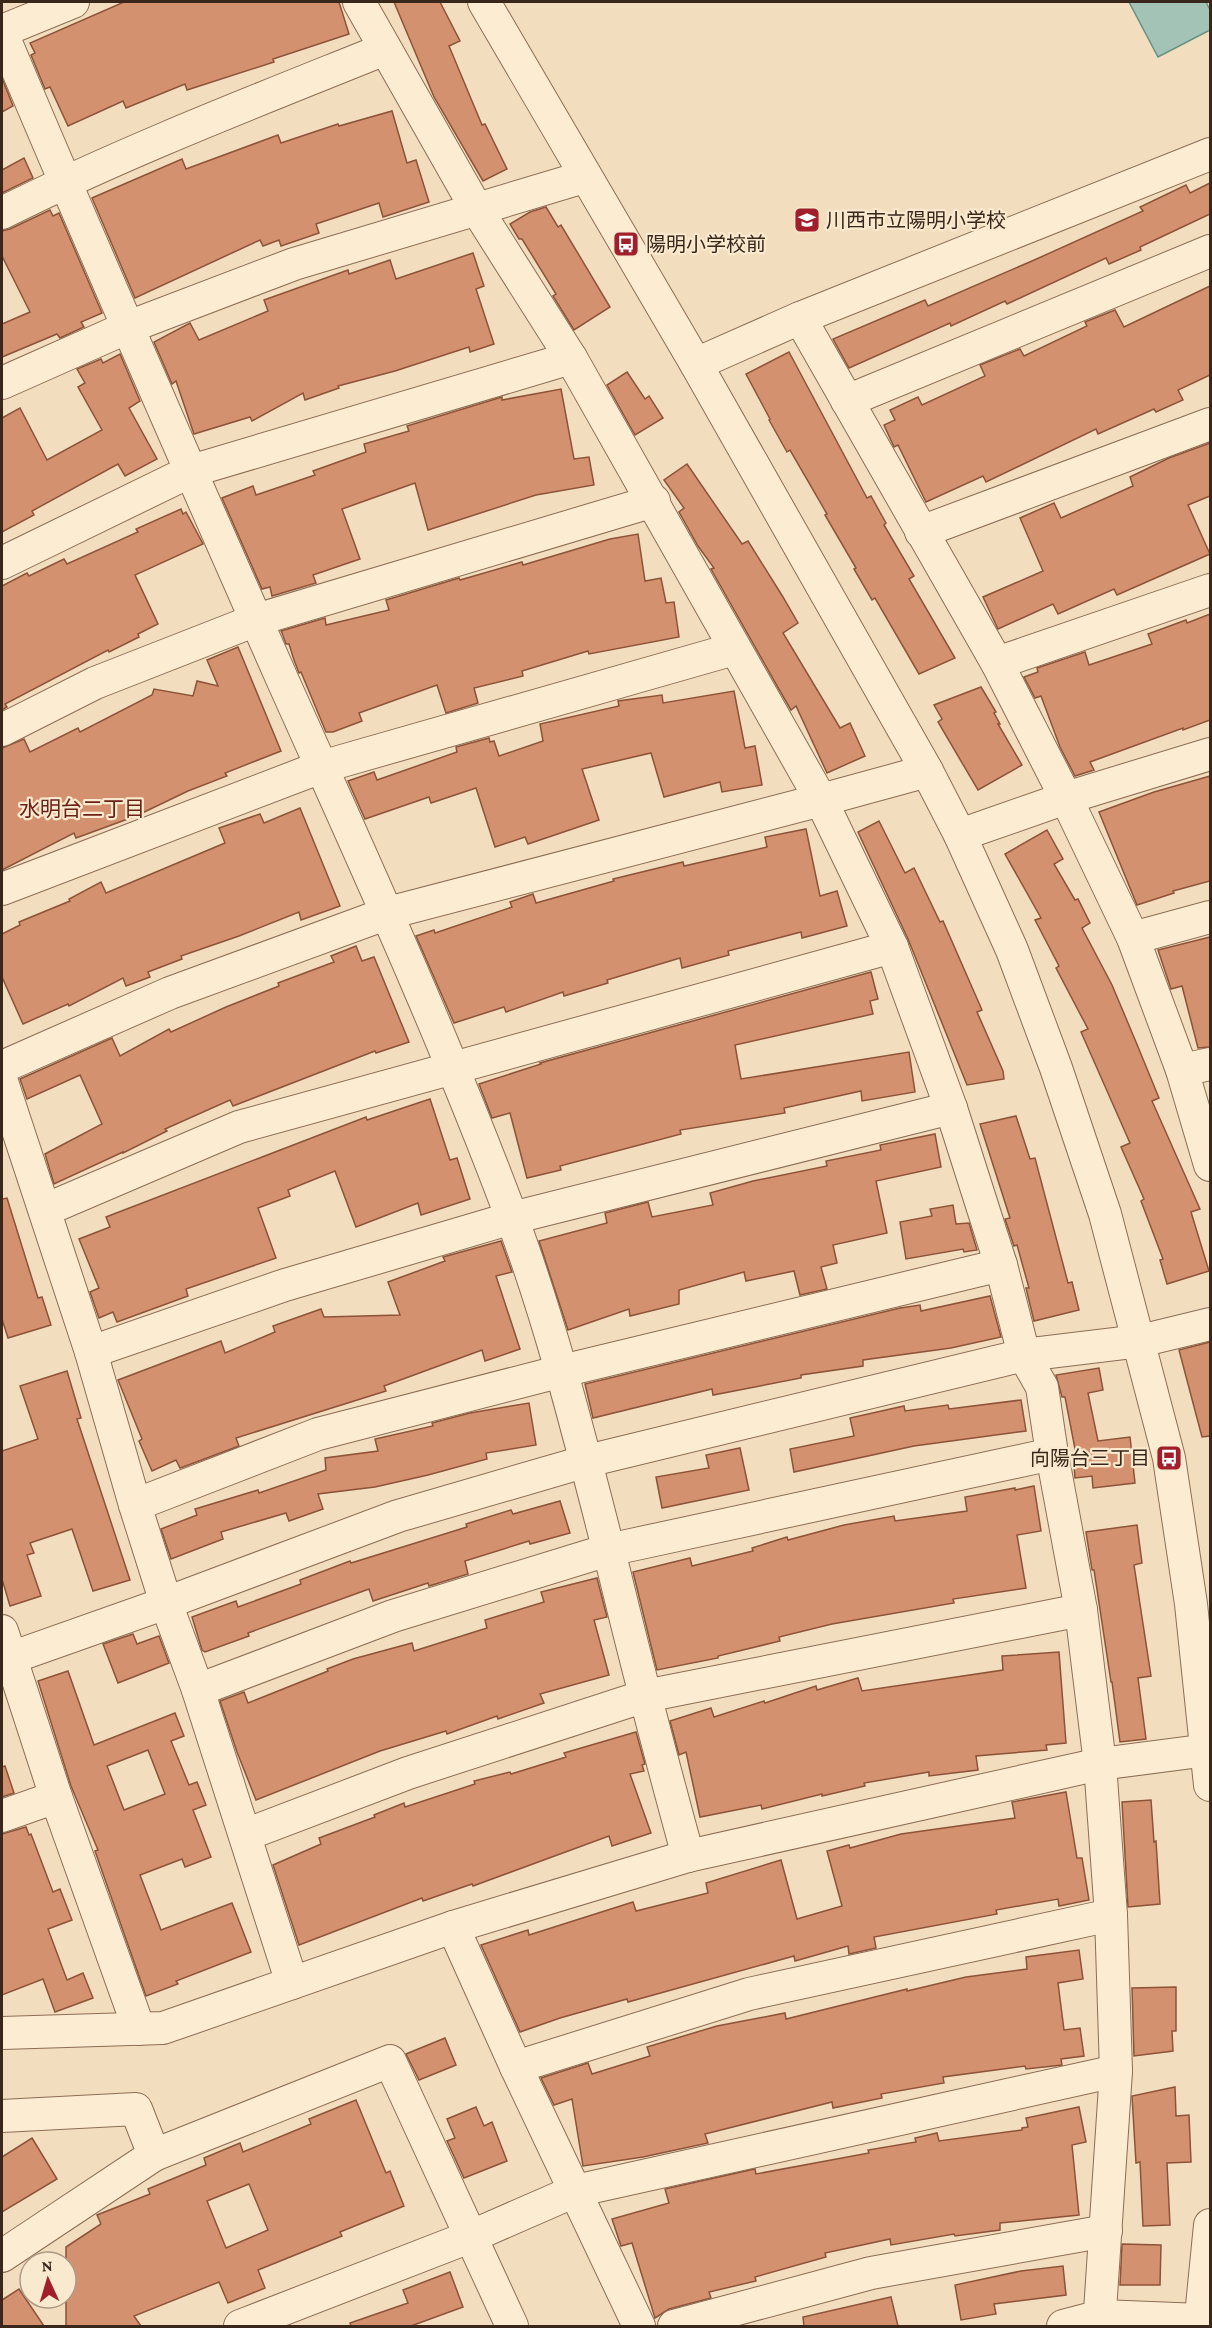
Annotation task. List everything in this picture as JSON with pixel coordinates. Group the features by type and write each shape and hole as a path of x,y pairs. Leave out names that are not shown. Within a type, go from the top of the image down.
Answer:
{"street":[{"path":"73,2 2,32 126,328 388,914 453,1068 512,1218 562,1371 587,1461 645,1696 688,1856"},
{"path":"359,2 476,208 571,358 654,501 734,649 821,800 892,947 951,1108 1001,1265 1024,1355 1042,1387 1081,1610 1100,1764 1111,1915 1116,2071 1100,2321"},
{"path":"484,2 584,177 696,364 927,771 960,835 1012,950 1056,1068 1105,1214 1169,1458 1191,1604 1210,1785"},
{"path":"2,213 64,182 194,125 385,49"},
{"path":"696,364 800,318 1210,154"},
{"path":"2,383 126,328 294,264 584,177"},
{"path":"847,401 1210,251"},
{"path":"800,318 997,663 1066,798 1196,1067 1210,1165"},
{"path":"2,563 191,471 571,358"},
{"path":"921,532 1210,424"},
{"path":"2,730 94,683 256,620 654,501"},
{"path":"997,663 1210,590"},
{"path":"2,889 321,767 734,649"},
{"path":"960,835 1066,798 1210,754"},
{"path":"2,1067 170,993 388,914 927,771"},
{"path":"1133,938 1210,917"},
{"path":"45,1210 239,1127 892,947"},
{"path":"2,1082 91,1352 166,1603 198,1689 292,1983"},
{"path":"91,1352 285,1285 512,1218 951,1108"},
{"path":"135,1505 318,1434 562,1371 1001,1265"},
{"path":"139,2029 5,1650 166,1603 399,1516 587,1461 1024,1355 1140,1341 1210,1324"},
{"path":"198,1689 393,1616 608,1550 1052,1454"},
{"path":"245,1835 408,1773 645,1696 1081,1610"},
{"path":"2,2033 163,2028 453,1927 688,1856 1100,1764 1208,1750"},
{"path":"2,1816 56,1797"},
{"path":"516,2067 749,1994 1111,1915"},
{"path":"453,1927 516,2067 639,2326"},
{"path":"2,2256 154,2155 390,2061 512,2326"},
{"path":"240,2326 472,2236 575,2191 1116,2071"},
{"path":"2,2116 136,2109 154,2155"},
{"path":"1064,2326 1100,2321 1200,2323 1210,2225"},
{"path":"674,2326 871,2273 1106,2231"}],"shaded area":[{"path":"1129,2 1206,2 1210,10 1210,30 1158,57"}],"building":[{"path":"124,2 339,2 349,34 273,59 274,62 187,90 185,84 126,108 123,101 68,126 50,87 45,89 31,55 35,53 30,43"},
{"path":"394,2 440,2 460,41 449,46 482,125 485,124 507,169 483,181 434,97"},
{"path":"2,78 13,106 2,112"},
{"path":"392,111 407,163 416,160 429,202 383,217 379,203 316,224 319,233 281,246 279,240 263,246 260,240 135,298 92,198 182,159 186,169 278,135 281,143 338,124 339,126"},
{"path":"24,158 33,178 2,193 2,170"},
{"path":"1210,183 1210,214 1109,264 1106,258 1007,304 1005,301 951,326 950,323 849,368 833,339 925,300 928,306 1032,261 1143,211 1140,207 1186,185 1190,193"},
{"path":"546,207 558,227 561,225 610,307 574,330 553,296 556,294 510,224 530,212"},
{"path":"50,210 53,216 59,213 102,313 81,322 84,327 60,338 57,334 2,357 2,324 30,312 2,256 2,231"},
{"path":"473,253 484,286 476,289 494,344 470,352 469,347 395,371 338,386 339,388 305,400 303,393 252,421 250,417 194,434 176,381 172,384 154,342 190,323 199,340 268,311 264,300 348,270 349,274 390,260 396,279"},
{"path":"1210,286 1210,375 1178,390 1183,400 1156,412 1154,409 1098,434 1096,429 986,482 983,476 926,502 898,445 894,447 884,425 895,420 890,410 918,397 922,405 985,376 980,365 1020,349 1024,356 1087,326 1085,322 1115,310 1124,327"},
{"path":"789,352 867,498 871,496 886,523 884,525 914,576 909,579 955,658 919,674 875,598 872,600 825,515 827,514 790,450 787,452 769,420 746,374"},
{"path":"120,354 140,401 129,408 157,459 125,476 118,464 32,511 34,515 2,532 2,418 20,408 47,460 102,430 78,387 85,383 77,369 101,359 103,363"},
{"path":"627,372 645,399 649,396 663,418 635,435 607,385"},
{"path":"561,389 574,459 589,457 594,485 536,495 428,530 415,483 342,509 360,559 313,575 316,583 272,596 270,587 262,589 222,498 253,486 256,495 315,475 313,471 366,452 364,444 409,431 407,426 502,397 502,400"},
{"path":"1210,443 1210,496 1188,505 1210,554 1117,595 1114,589 1058,614 1053,604 998,629 983,597 1043,571 1020,518 1054,503 1061,518 1133,486 1130,477 1169,458"},
{"path":"687,464 742,544 748,541 783,597 798,623 783,633 840,728 850,723 865,756 827,773 796,706 791,710 711,569 714,568 698,546 679,512 684,508 664,480"},
{"path":"181,509 183,514 186,512 203,544 135,575 158,624 138,634 139,637 109,652 108,650 5,704 7,707 2,710 2,586 27,573 29,576 64,559 67,564 138,532 136,529"},
{"path":"638,534 645,581 661,578 666,603 674,602 679,637 589,654 588,651 522,671 523,676 474,688 478,703 446,713 437,685 359,713 362,721 333,732 326,732 301,672 299,673 289,644 286,644 281,631 325,618 326,625 389,610 386,600 459,578 460,580 522,562 523,565 610,539"},
{"path":"1210,614 1210,720 1090,762 1094,770 1075,776 1060,747 1041,696 1035,698 1024,677 1038,672 1037,668 1085,652 1089,665 1152,644 1148,634"},
{"path":"238,647 281,751 225,773 227,776 188,791 136,816 76,838 74,833 2,870 2,748 24,739 30,752 78,728 80,732 152,695 154,689 193,696 197,681 218,686 207,660"},
{"path":"981,687 996,712 994,713 1000,724 998,724 1022,765 978,790 938,722 942,719 934,705"},
{"path":"734,691 745,748 755,746 762,785 722,792 720,782 664,797 651,753 582,769 599,820 528,844 525,837 495,847 476,788 431,803 429,797 365,819 348,781 374,772 377,780 457,752 456,747 489,738 490,742 494,741 499,756 543,741 540,724 619,706 618,701 662,695 663,703"},
{"path":"1210,776 1210,881 1173,891 1174,893 1137,905 1099,812 1154,792"},
{"path":"300,808 340,906 301,920 299,912 181,956 182,959 148,972 150,977 126,986 123,978 69,1006 68,1004 23,1024 2,977 2,934 20,925 19,922 70,901 69,899 101,882 106,893 225,843 219,828 260,814 264,823"},
{"path":"879,821 905,873 914,868 940,922 943,921 982,1010 977,1012 1003,1071 1004,1079 967,1085 908,939 858,832"},
{"path":"806,829 820,896 837,891 847,926 802,938 801,932 728,951 729,955 682,968 680,958 607,980 608,983 564,996 563,992 506,1012 504,1007 454,1023 416,936 434,930 435,933 512,907 510,902 533,894 536,903 614,881 613,879 683,862 684,866 767,847 765,837"},
{"path":"1047,830 1063,859 1054,864 1075,900 1078,899 1090,923 1082,928 1112,985 1136,1042 1159,1098 1152,1101 1200,1209 1191,1212 1209,1271 1167,1284 1160,1260 1163,1259 1141,1201 1144,1199 1121,1147 1130,1143 1081,1032 1088,1029 1056,968 1059,966 1035,920 1041,918 1005,854"},
{"path":"1210,937 1210,1047 1198,1048 1182,986 1171,989 1158,950"},
{"path":"356,946 362,961 374,957 409,1042 376,1053 375,1051 233,1106 230,1100 165,1129 167,1131 123,1153 54,1184 45,1154 102,1124 80,1075 27,1099 20,1079 112,1038 120,1056 169,1029 171,1032 279,986 278,983 334,962 331,956"},
{"path":"871,972 878,999 870,1001 873,1014 735,1045 741,1079 909,1052 915,1092 862,1101 861,1091 784,1108 785,1113 680,1130 681,1134 560,1166 561,1170 527,1178 510,1113 492,1118 479,1084 540,1063"},
{"path":"430,1099 450,1160 457,1158 470,1199 421,1215 418,1203 356,1227 335,1171 288,1190 290,1196 258,1208 276,1258 186,1289 188,1296 117,1322 113,1312 99,1318 90,1292 99,1288 79,1239 110,1227 106,1217 366,1117 367,1120"},
{"path":"1016,1116 1030,1159 1035,1158 1068,1283 1072,1282 1079,1310 1034,1321 1026,1288 1029,1288 1017,1245 1014,1246 1005,1219 1010,1218 980,1124"},
{"path":"935,1134 941,1167 876,1181 887,1233 833,1245 837,1263 821,1267 827,1289 800,1295 794,1271 746,1281 744,1272 679,1290 679,1304 630,1316 629,1309 568,1330 539,1241 607,1223 605,1213 648,1202 652,1217 713,1205 710,1193 753,1181 827,1166 826,1161 881,1150 880,1145"},
{"path":"7,1198 38,1298 42,1297 51,1325 8,1338 2,1319 2,1199"},
{"path":"953,1205 956,1224 969,1223 977,1250 964,1252 963,1249 906,1259 900,1222 932,1216 930,1209"},
{"path":"501,1241 512,1272 496,1276 520,1349 485,1361 482,1350 384,1386 386,1391 236,1438 239,1446 183,1467 180,1468 176,1460 152,1471 139,1441 142,1439 118,1380 221,1341 225,1353 275,1332 273,1326 321,1309 324,1317 400,1315 388,1282 445,1261 443,1257"},
{"path":"990,1296 1001,1337 951,1348 863,1360 863,1366 801,1375 801,1378 713,1395 712,1389 593,1418 585,1384 900,1308 920,1305 921,1311"},
{"path":"1210,1342 1210,1436 1202,1437 1179,1350"},
{"path":"1099,1368 1103,1390 1088,1393 1098,1441 1130,1437 1135,1483 1093,1488 1092,1476 1075,1478 1073,1455 1076,1454 1065,1397 1062,1397 1056,1375"},
{"path":"67,1371 81,1418 77,1419 130,1580 93,1591 72,1529 30,1543 34,1553 27,1555 41,1596 10,1606 2,1579 2,1451 38,1439 20,1386"},
{"path":"1021,1400 1026,1431 914,1446 794,1472 790,1449 854,1436 850,1418 904,1406 905,1411 948,1405 949,1409"},
{"path":"529,1403 536,1445 486,1453 487,1459 375,1487 318,1494 323,1509 289,1521 286,1513 221,1532 223,1539 171,1559 161,1529 197,1515 195,1509 258,1490 259,1493 326,1470 325,1458 378,1451 375,1439 433,1426 432,1423 470,1413"},
{"path":"740,1448 749,1490 662,1508 656,1477 709,1468 706,1455"},
{"path":"1034,1486 1041,1531 1017,1535 1026,1588 953,1599 954,1603 832,1624 779,1637 780,1641 718,1656 718,1658 657,1670 633,1572 690,1558 692,1566 753,1551 752,1548 787,1537 788,1540 844,1525 894,1516 895,1521 967,1511 965,1497"},
{"path":"560,1501 570,1533 530,1544 529,1541 465,1561 468,1574 429,1586 428,1583 373,1601 369,1589 248,1633 249,1636 205,1652 202,1650 192,1617 236,1601 238,1607 301,1584 300,1580 350,1561 351,1563 467,1527 466,1524 511,1510 513,1514"},
{"path":"1137,1525 1142,1563 1134,1565 1151,1676 1138,1678 1146,1739 1120,1742 1094,1570 1092,1570 1086,1532"},
{"path":"597,1578 607,1617 594,1620 609,1675 540,1694 544,1703 498,1719 497,1716 447,1734 446,1731 380,1751 256,1800 220,1701 244,1692 248,1703 353,1659 412,1643 414,1651 487,1628 485,1620 544,1602 541,1592"},
{"path":"133,1634 137,1644 159,1636 169,1663 118,1683 103,1644"},
{"path":"1059,1652 1066,1743 1046,1745 1047,1750 976,1756 978,1770 929,1776 929,1772 864,1783 865,1786 762,1809 761,1805 700,1817 686,1752 679,1755 670,1721 711,1708 714,1717 816,1686 817,1690 858,1678 862,1691 1003,1670 1002,1656"},
{"path":"68,1671 94,1745 175,1713 184,1736 171,1741 189,1785 197,1782 206,1805 193,1810 211,1857 185,1867 182,1859 140,1875 161,1930 232,1903 251,1952 176,1981 178,1984 146,1996 95,1851 98,1850 71,1786 38,1681","holes":["148,1750 165,1794 124,1810 107,1766"]},
{"path":"636,1732 645,1764 642,1765 644,1771 630,1774 651,1833 612,1846 609,1836 473,1886 472,1884 423,1901 422,1898 299,1945 273,1865 321,1844 319,1838 375,1817 374,1815 404,1803 405,1807 475,1784 474,1781 510,1772 511,1774 566,1757 564,1753"},
{"path":"5,1766 14,1793 2,1797 2,1767"},
{"path":"1066,1792 1077,1858 1082,1858 1089,1900 1059,1906 1058,1899 996,1910 997,1914 874,1937 876,1948 849,1954 848,1946 795,1961 794,1956 628,2002 627,1999 520,2032 481,1945 528,1930 529,1935 633,1902 636,1911 708,1893 706,1883 781,1860 797,1919 842,1906 827,1851 849,1845 850,1848 901,1834 1015,1818 1012,1802"},
{"path":"1151,1800 1160,1904 1128,1907 1122,1802"},
{"path":"26,1827 29,1835 31,1834 53,1892 60,1889 72,1920 48,1929 67,1980 83,1973 93,1998 55,2012 43,1979 2,1995 2,1834"},
{"path":"1079,1950 1083,1979 1058,1983 1064,2030 1080,2028 1084,2056 1061,2059 1062,2065 1026,2069 1025,2066 943,2077 944,2083 881,2094 882,2098 833,2108 832,2102 705,2134 708,2143 643,2157 583,2166 572,2099 554,2105 541,2078 588,2063 592,2074 650,2056 647,2047 717,2026 785,2013 786,2019 907,1989 907,1991 966,1977 1027,1969 1026,1957"},
{"path":"1176,1987 1176,2031 1172,2031 1173,2051 1134,2056 1132,1988"},
{"path":"445,2038 456,2065 419,2080 406,2054"},
{"path":"1175,2087 1176,2116 1189,2115 1191,2162 1167,2163 1170,2225 1143,2226 1140,2162 1136,2163 1132,2096"},
{"path":"356,2100 386,2173 390,2171 404,2206 340,2232 342,2236 258,2270 265,2288 228,2303 219,2282 134,2316 141,2326 66,2326 66,2310 78,2310 78,2250 66,2250 66,2247 101,2224 97,2215 150,2194 148,2189 206,2165 204,2158 240,2143 243,2152 311,2124 309,2119","holes":["249,2184 268,2230 226,2248 207,2201"]},
{"path":"476,2107 484,2126 492,2122 507,2161 464,2178 447,2141 455,2138 447,2119"},
{"path":"1079,2107 1086,2142 1072,2145 1079,2215 1000,2223 1000,2230 955,2236 954,2234 891,2245 890,2239 825,2253 826,2257 755,2277 756,2281 709,2292 711,2298 669,2309 655,2318 632,2243 621,2246 612,2219 669,2203 665,2189 755,2169 756,2174 869,2153 868,2150 916,2142 915,2138 937,2133 939,2141 1022,2130 1028,2127 1026,2118"},
{"path":"32,2138 57,2179 2,2212 2,2157"},
{"path":"1122,2244 1161,2245 1160,2285 1120,2285"},
{"path":"1063,2266 1066,2295 994,2304 996,2314 961,2320 955,2285 1021,2271"},
{"path":"450,2272 463,2307 411,2326 351,2326 350,2323 408,2303 403,2290"},
{"path":"18,2290 18,2310 33,2310 44,2326 2,2326 2,2300"},
{"path":"891,2297 898,2326 804,2326 803,2317"}],"place":[{"name":"川西市立陽明小学校","path":"807,220"},
{"name":"陽明小学校前","path":"626,244"},
{"name":"向陽台三丁目","path":"1169,1458"}],"district":[{"name":"水明台二丁目","path":"82,809"}]}
